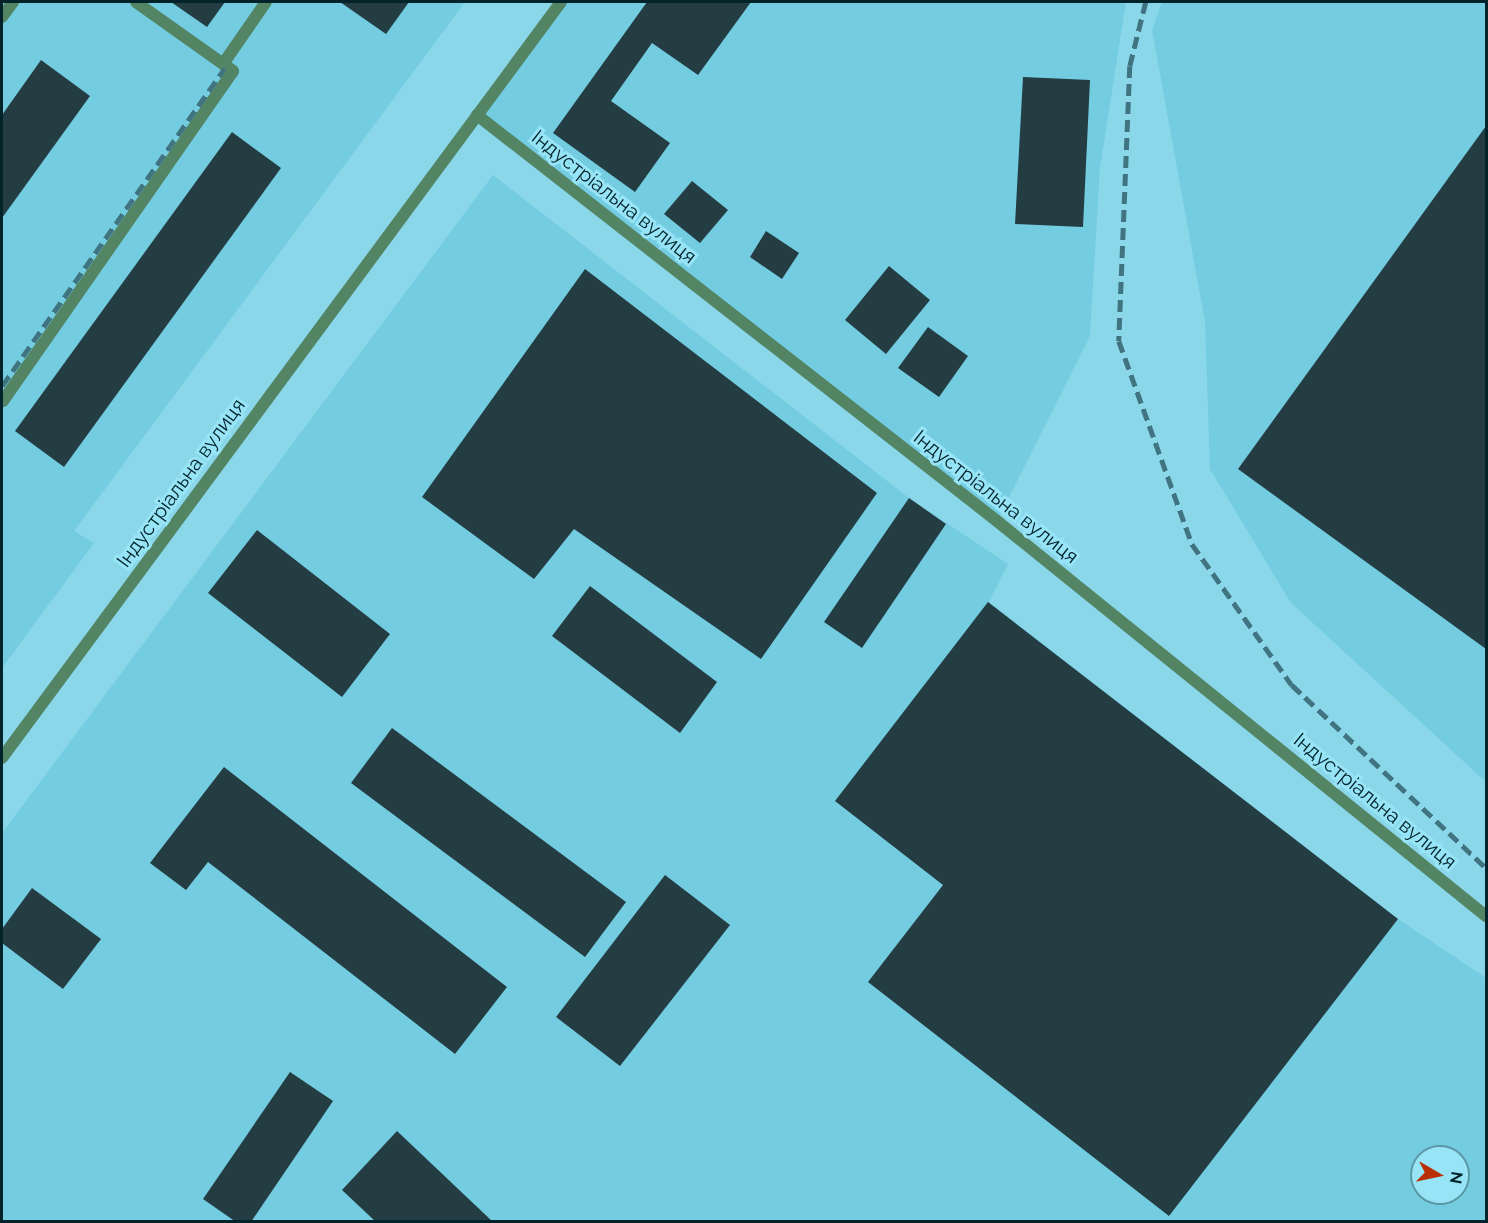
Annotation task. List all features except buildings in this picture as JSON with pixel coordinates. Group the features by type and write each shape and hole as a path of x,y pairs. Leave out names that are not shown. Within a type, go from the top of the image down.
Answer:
{"street":[{"path":"2,17 13,2"},
{"path":"3,401 233,71 136,2"},
{"path":"223,64 266,2"},
{"name":"Індустріальна вулиця","path":"2,758 561,2"},
{"name":"Індустріальна вулиця","path":"477,115 997,521 1486,916"}],"shaded area":[{"path":"2,2 465,2 74,531 94,543 2,668"},
{"path":"561,2 1126,2 1100,168 1090,336 997,521 477,115"},
{"path":"1162,2 1486,2 1486,782 1291,603 1210,469 1205,322 1152,30"},
{"path":"493,175 909,498 1008,564 989,602 1398,919 1486,978 1486,1221 2,1221 2,833"}],"railway":[{"path":"1146,2 1130,66 1119,341 1192,544 1292,685 1486,868"},
{"path":"2,386 225,68"}]}
